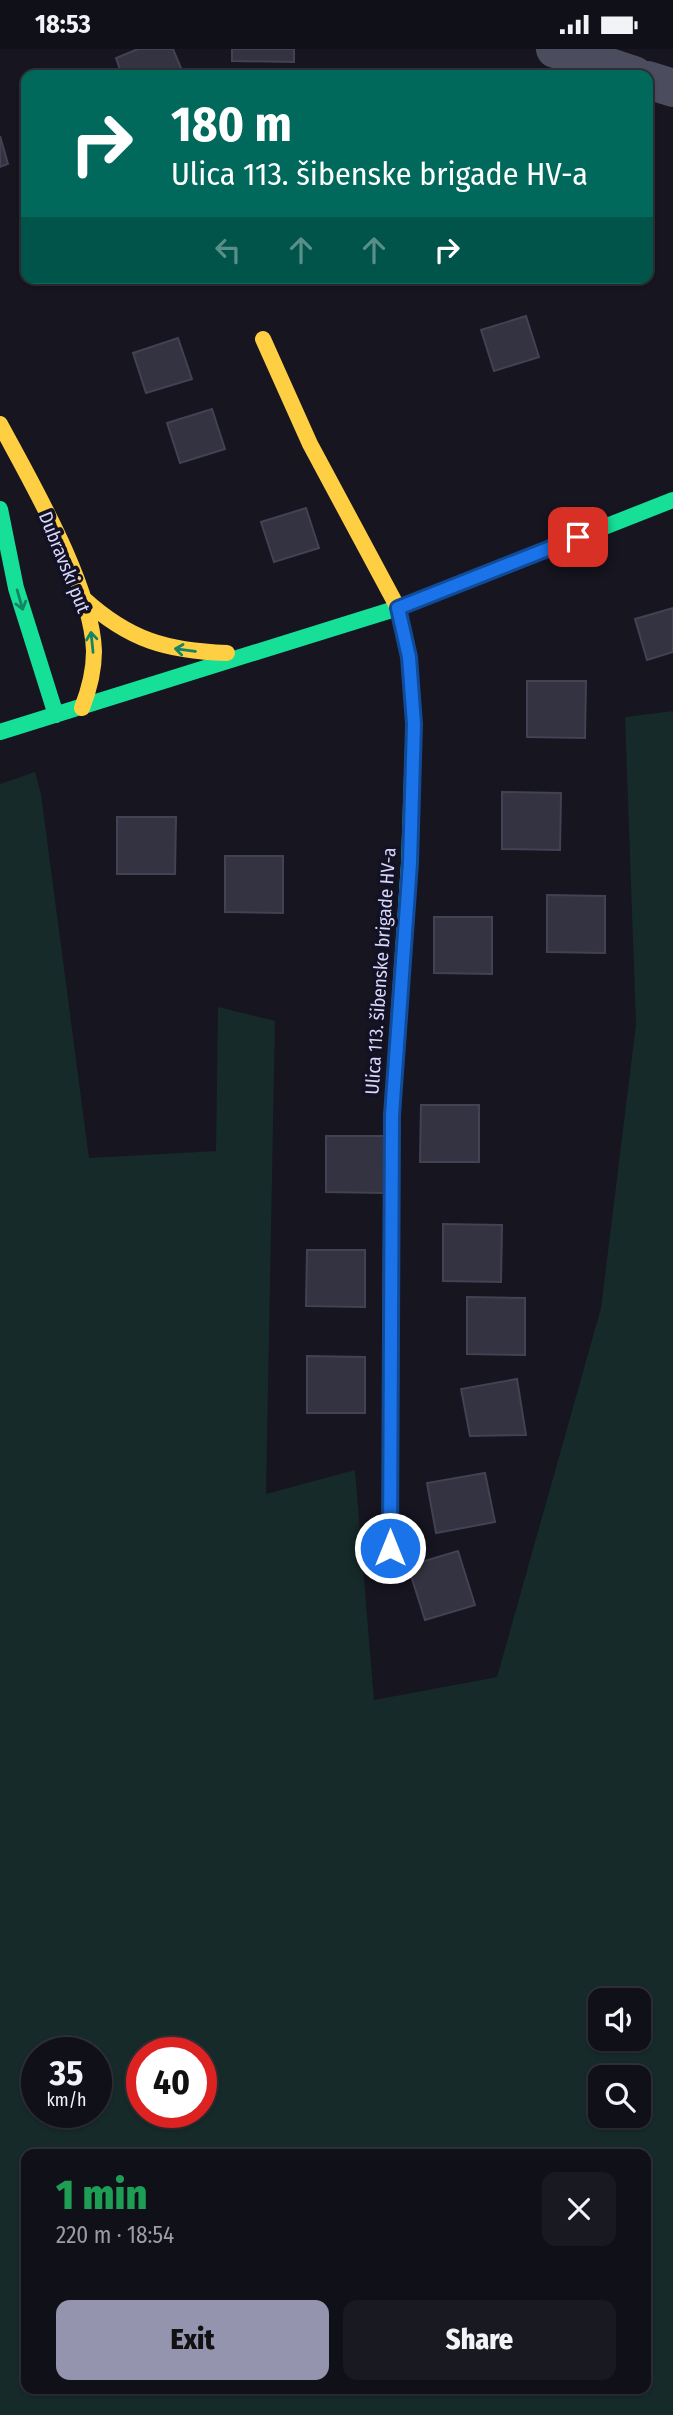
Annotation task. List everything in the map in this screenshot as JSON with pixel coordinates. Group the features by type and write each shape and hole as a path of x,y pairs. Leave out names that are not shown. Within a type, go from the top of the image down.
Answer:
{"main road":[{"name":"Ulica 113. šibenske brigade HV-a","path":"263,339 310,443 398,608 409,657 414,724 410,863 392,1115 390,1548"},
{"name":"Dubravski put","path":"0,424 52,525 84,599 93,640 94,662 91,687 82,708"},
{"path":"0,732 398,608 673,500"},
{"path":"0,509 12,572 56,715"},
{"path":"84,599 111,623 139,637 176,650 253,654"}],"street":[{"path":"555,49 619,70"},
{"path":"653,82 673,88"}],"green space":[{"path":"673,711 673,2415 0,2415 0,784 35,772 41,794 89,1158 216,1151 218,1007 275,1021 266,1494 355,1470 374,1700 497,1677 601,1308 636,1024 625,717"}],"building":[{"path":"138,49 173,49 182,70 120,70 116,58"},
{"path":"232,49 294,49 294,62 232,61"},
{"path":"0,136 8,164 0,167"},
{"path":"526,316 539,357 494,371 481,330"},
{"path":"178,338 192,379 146,393 133,353"},
{"path":"212,409 225,449 180,463 167,423"},
{"path":"306,508 319,548 274,562 261,522"},
{"path":"673,608 673,652 647,660 635,619"},
{"path":"527,681 586,681 585,738 527,737"},
{"path":"502,792 561,793 560,850 502,849"},
{"path":"117,817 176,817 175,874 117,874"},
{"path":"225,856 283,856 283,913 225,912"},
{"path":"547,895 605,896 605,953 547,952"},
{"path":"434,917 492,917 492,974 434,973"},
{"path":"421,1105 479,1105 479,1162 420,1162"},
{"path":"326,1136 384,1136 384,1193 326,1192"},
{"path":"443,1224 502,1225 501,1282 443,1281"},
{"path":"307,1250 365,1250 365,1307 306,1306"},
{"path":"467,1297 525,1298 525,1355 467,1354"},
{"path":"307,1356 365,1357 365,1413 307,1413"},
{"path":"517,1379 526,1435 470,1436 461,1389"},
{"path":"485,1473 495,1522 436,1533 427,1483"},
{"path":"458,1551 475,1605 425,1620 408,1566"}],"traffic: fast":[{"path":"0,732 398,608 673,500"},
{"path":"0,509 16,588 56,715"},
{"path":"391,1231 392,1115 409,863 413,746"}],"traffic: slow":[{"path":"263,339 310,444 398,608 409,657 413,746"},
{"path":"0,424 58,535 83,596 91,625 94,651 91,680 82,708"},
{"path":"84,599 117,624 150,641 205,652 227,653"},
{"path":"390,1548 391,1231"}],"route":[{"path":"390,1548 392,1115 410,863 414,724 409,657 398,608 578,537"}]}
